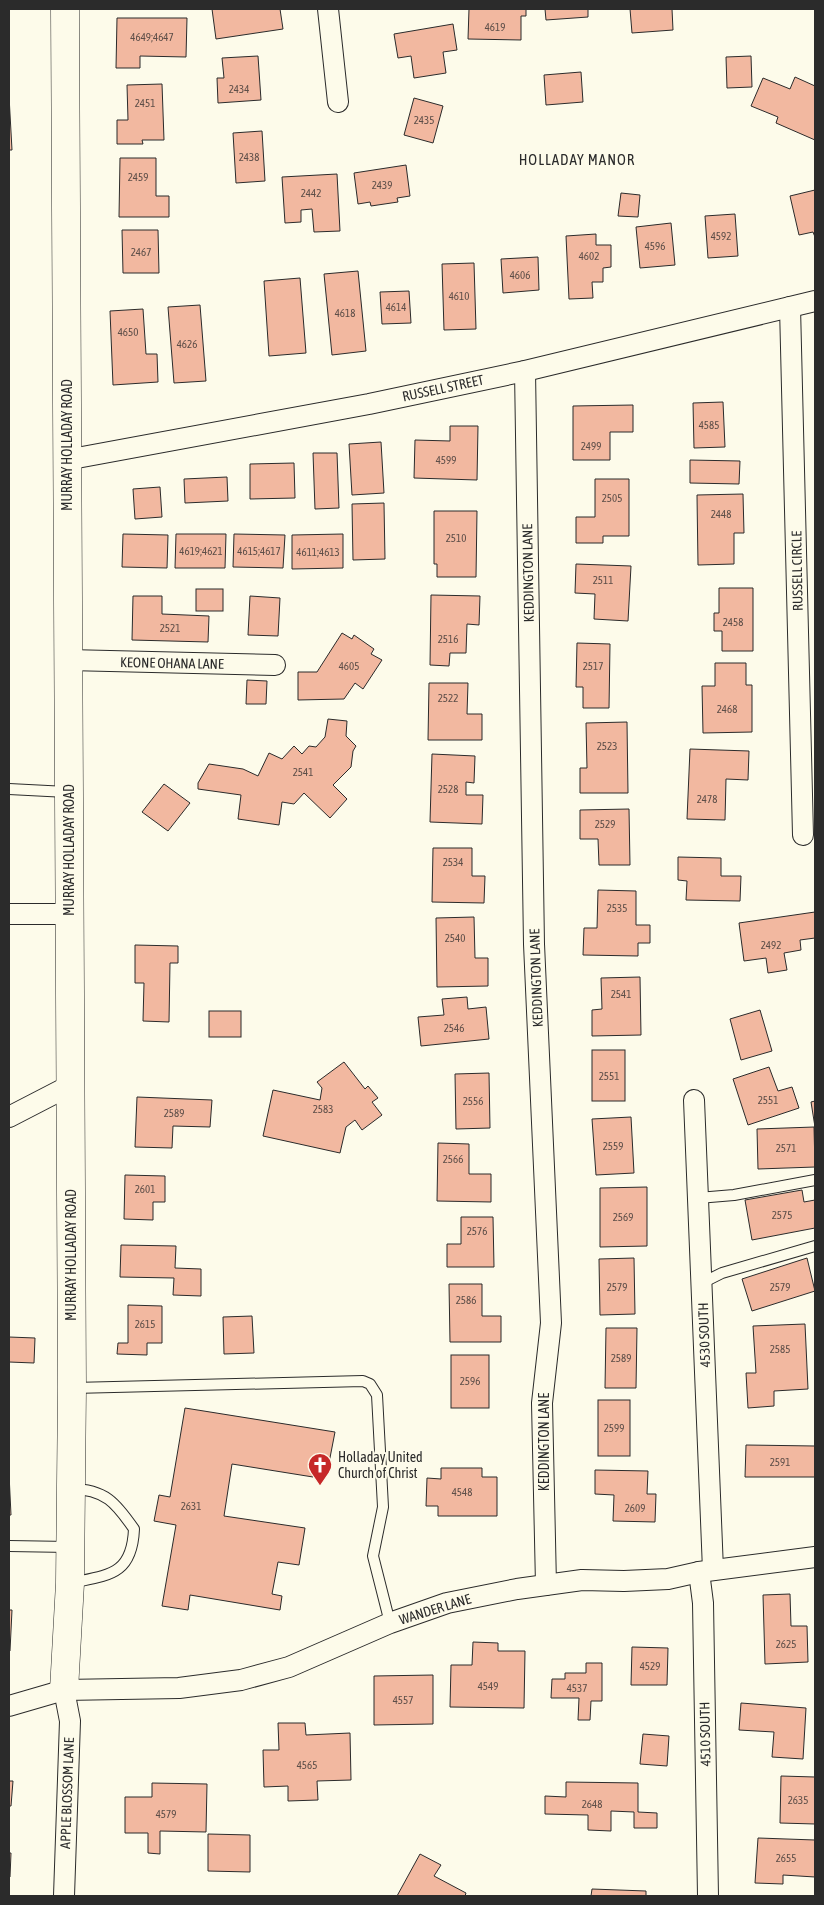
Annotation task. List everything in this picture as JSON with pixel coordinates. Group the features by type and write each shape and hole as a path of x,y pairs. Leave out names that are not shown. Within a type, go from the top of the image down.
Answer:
{"street":[{"name":"MURRAY HOLLADAY ROAD","path":"64,1690 70,1583 72,1388 65,9"},
{"path":"328,9 338,102"},
{"name":"RUSSELL STREET","path":"66,460 370,404 525,371 815,301"},
{"name":"RUSSELL CIRCLE","path":"790,307 804,835"},
{"name":"KEDDINGTON LANE","path":"525,371 534,944 552,1323 542,1403 546,1585"},
{"name":"KEONE OHANA LANE","path":"68,660 275,665"},
{"path":"9,914 69,914"},
{"path":"9,1117 69,1086"},
{"name":"4530 SOUTH","path":"694,1100 702,1283 706,1571"},
{"name":"WANDER LANE","path":"9,1706 64,1690 179,1688 241,1680 297,1664 390,1623 447,1603 582,1580 645,1581 815,1557"},
{"name":"4510 SOUTH","path":"706,1571 704,1603 708,1896"},
{"name":"APPLE BLOSSOM LANE","path":"64,1690 70,1721 64,1896"}],"lane":[{"path":"9,789 68,792"},
{"path":"698,1198 734,1195 815,1180"},
{"path":"702,1283 722,1273 815,1246"},
{"path":"72,1388 363,1381 370,1384 377,1395 383,1507 373,1556 390,1623"},
{"path":"70,1583 110,1575 124,1566 133,1548 134,1529 112,1500 88,1489 71,1489"},
{"path":"9,1546 70,1548"}],"building":[{"path":"212,9 280,9 283,29 216,39"},
{"path":"469,9 526,9 526,16 521,16 521,40 468,39"},
{"path":"545,9 588,9 588,17 546,20"},
{"path":"630,9 672,9 673,30 632,33"},
{"path":"117,18 187,18 186,57 140,56 140,68 116,68"},
{"path":"453,24 457,50 443,52 446,73 414,78 411,56 398,58 394,34"},
{"path":"258,56 261,100 218,103 217,78 224,78 222,58"},
{"path":"751,56 752,87 727,88 726,57"},
{"path":"581,72 583,102 546,105 544,75"},
{"path":"795,77 815,86 815,140 776,123 778,117 751,106 763,78 790,89"},
{"path":"162,84 164,140 142,140 143,144 117,144 117,120 128,120 127,85"},
{"path":"9,96 12,150 9,150"},
{"path":"414,98 443,106 433,143 404,135"},
{"path":"262,131 265,181 236,183 233,133"},
{"path":"120,158 156,158 156,196 169,196 169,217 119,217"},
{"path":"406,165 410,196 397,198 398,202 371,206 370,202 358,204 354,173"},
{"path":"337,174 340,231 314,232 312,209 301,210 301,222 285,223 282,177"},
{"path":"815,190 815,237 813,232 799,235 790,196"},
{"path":"621,193 640,195 638,217 618,216"},
{"path":"735,214 738,256 708,258 705,216"},
{"path":"671,223 675,265 640,268 636,227"},
{"path":"122,230 158,230 159,273 123,273"},
{"path":"596,234 596,245 611,245 611,267 603,268 603,282 592,282 593,298 569,299 566,236"},
{"path":"538,257 539,290 503,293 501,259"},
{"path":"474,263 476,329 444,330 442,264"},
{"path":"358,271 366,351 332,355 324,274"},
{"path":"300,278 306,353 269,356 264,281"},
{"path":"409,291 411,323 382,324 380,292"},
{"path":"200,305 206,381 174,383 168,307"},
{"path":"143,309 146,354 157,354 158,382 113,385 110,311"},
{"path":"723,402 725,447 694,448 693,403"},
{"path":"633,405 633,432 610,432 610,460 573,460 573,406"},
{"path":"450,426 478,426 477,480 414,478 415,440 450,441"},
{"path":"381,442 384,493 352,495 349,444"},
{"path":"313,453 337,453 339,508 315,509"},
{"path":"690,460 740,461 739,484 690,483"},
{"path":"294,463 295,498 250,499 250,464"},
{"path":"227,477 228,501 185,503 184,479"},
{"path":"595,479 629,479 629,536 603,536 603,543 576,543 576,517 595,517"},
{"path":"160,487 162,517 135,519 133,489"},
{"path":"743,494 744,533 734,533 734,564 698,565 697,495"},
{"path":"384,503 385,559 353,560 352,504"},
{"path":"434,511 477,511 476,577 437,577 437,564 434,564"},
{"path":"123,534 168,535 167,568 122,567"},
{"path":"176,534 226,534 225,568 175,568"},
{"path":"234,534 285,535 283,568 233,567"},
{"path":"343,534 343,568 292,569 292,535"},
{"path":"576,564 631,566 628,621 594,619 595,594 575,593"},
{"path":"719,588 753,588 753,651 722,651 722,631 714,631 714,613 719,613"},
{"path":"196,589 223,589 223,611 196,611"},
{"path":"431,595 480,596 479,625 467,624 466,653 450,653 449,666 430,665"},
{"path":"133,596 162,596 162,614 209,616 208,642 132,640"},
{"path":"250,596 280,598 278,636 248,635"},
{"path":"342,633 352,639 354,635 374,649 371,654 382,660 363,689 355,683 344,699 298,700 298,672 317,672"},
{"path":"577,643 610,644 609,708 583,708 583,687 576,687"},
{"path":"715,663 746,663 746,685 752,685 752,732 703,733 702,686 715,686"},
{"path":"247,680 267,681 266,704 246,704"},
{"path":"429,683 468,683 467,714 482,714 482,740 428,740"},
{"path":"328,719 347,721 346,736 356,746 353,751 351,767 333,785 347,799 330,818 304,793 294,804 282,802 279,825 238,819 241,795 198,789 198,783 209,764 243,769 258,776 269,753 282,759 294,746 302,754 309,746 316,747 325,737"},
{"path":"627,722 628,793 580,793 580,768 587,768 586,723"},
{"path":"690,749 749,751 748,780 726,779 725,820 687,819"},
{"path":"432,754 475,756 474,783 466,782 466,795 483,795 482,824 430,822"},
{"path":"164,784 190,803 168,831 142,812"},
{"path":"629,809 630,865 599,865 598,839 580,839 580,810"},
{"path":"433,848 472,848 472,876 485,876 484,903 432,902"},
{"path":"678,857 721,858 721,876 741,876 740,901 686,900 687,881 678,880"},
{"path":"598,890 636,891 636,925 650,925 650,943 638,943 638,956 583,955 584,928 597,928"},
{"path":"815,912 815,938 800,940 801,950 784,953 787,970 768,973 766,958 744,961 739,923"},
{"path":"474,917 475,958 488,958 488,986 437,987 436,918"},
{"path":"135,945 178,946 178,963 170,963 169,1022 143,1021 144,983 135,983"},
{"path":"640,977 641,1035 592,1036 592,1010 602,1009 601,978"},
{"path":"467,997 468,1009 486,1007 489,1039 421,1046 418,1017 444,1015 442,999"},
{"path":"760,1010 772,1051 741,1060 730,1019"},
{"path":"209,1011 241,1011 241,1037 209,1037"},
{"path":"592,1050 625,1050 625,1101 592,1101"},
{"path":"344,1062 365,1089 368,1086 378,1098 372,1102 382,1115 362,1130 355,1120 346,1127 340,1153 263,1136 273,1090 320,1100 322,1088 317,1082"},
{"path":"769,1067 778,1091 792,1087 799,1108 748,1125 733,1079"},
{"path":"489,1073 490,1128 456,1129 455,1074"},
{"path":"137,1097 212,1100 210,1127 173,1126 172,1148 135,1147"},
{"path":"815,1101 815,1127 811,1102"},
{"path":"631,1117 634,1173 596,1175 592,1119"},
{"path":"814,1127 815,1167 758,1169 757,1129"},
{"path":"438,1143 469,1144 469,1174 491,1174 491,1202 437,1201"},
{"path":"125,1175 165,1176 165,1202 153,1202 153,1220 124,1219"},
{"path":"647,1187 647,1246 600,1247 600,1188"},
{"path":"802,1190 804,1202 815,1200 815,1228 752,1240 745,1200"},
{"path":"461,1217 493,1217 494,1267 447,1267 447,1244 461,1244"},
{"path":"121,1245 176,1246 175,1268 201,1269 201,1296 173,1295 174,1278 120,1277"},
{"path":"634,1258 635,1314 600,1315 599,1259"},
{"path":"807,1258 815,1291 752,1311 742,1279"},
{"path":"449,1284 482,1284 482,1316 501,1316 501,1342 450,1342"},
{"path":"128,1305 162,1306 162,1343 147,1343 147,1355 117,1354 118,1343 128,1343"},
{"path":"252,1316 254,1353 224,1354 223,1317"},
{"path":"805,1324 808,1389 774,1391 774,1406 748,1408 746,1373 756,1373 753,1326"},
{"path":"606,1328 637,1328 636,1388 605,1388"},
{"path":"9,1337 35,1338 34,1363 9,1362"},
{"path":"451,1355 489,1355 489,1408 451,1408"},
{"path":"598,1400 630,1400 630,1456 598,1456"},
{"path":"185,1408 335,1432 328,1468 315,1466 313,1477 232,1464 224,1516 305,1528 299,1565 278,1562 272,1594 282,1596 280,1610 190,1595 188,1610 162,1606 176,1525 154,1521 159,1495 170,1497"},
{"path":"746,1445 815,1446 815,1477 745,1477"},
{"path":"441,1468 482,1468 482,1477 497,1477 497,1516 438,1516 438,1506 426,1506 427,1478 441,1479"},
{"path":"595,1470 648,1471 647,1494 656,1494 655,1522 613,1521 614,1495 595,1494"},
{"path":"9,1474 11,1515 9,1515"},
{"path":"790,1594 791,1626 807,1626 808,1662 765,1664 763,1595"},
{"path":"9,1610 12,1610 10,1651 9,1651"},
{"path":"473,1642 498,1643 498,1651 525,1651 524,1708 450,1707 451,1665 472,1665"},
{"path":"632,1647 668,1648 667,1685 631,1685"},
{"path":"586,1663 602,1663 602,1701 591,1701 590,1720 578,1720 579,1698 551,1698 552,1679 565,1679 565,1673 586,1673"},
{"path":"433,1675 433,1724 374,1725 374,1676"},
{"path":"741,1703 806,1708 803,1759 772,1757 774,1732 739,1730"},
{"path":"278,1723 305,1723 306,1735 350,1733 351,1780 317,1781 318,1800 288,1801 288,1786 264,1787 263,1750 279,1750"},
{"path":"643,1734 669,1736 667,1766 640,1764"},
{"path":"781,1776 815,1777 815,1824 780,1823"},
{"path":"9,1781 13,1781 11,1806 9,1806"},
{"path":"566,1782 638,1783 638,1812 657,1813 657,1828 634,1828 634,1812 611,1811 611,1831 588,1830 588,1815 545,1814 545,1796 566,1797"},
{"path":"152,1783 207,1784 206,1832 160,1831 160,1854 148,1853 148,1833 125,1833 125,1797 152,1797"},
{"path":"208,1834 250,1835 250,1872 208,1871"},
{"path":"758,1838 815,1840 815,1877 783,1875 783,1884 755,1883"},
{"path":"9,1853 11,1853 10,1877 9,1877"},
{"path":"420,1854 441,1865 434,1876 466,1893 465,1896 397,1896"},
{"path":"592,1889 646,1891 646,1896 591,1896"}],"place":[{"name":"Holladay United Church of Christ","path":"320,1486"}],"district":[{"name":"HOLLADAY MANOR","path":"577,159"}]}
